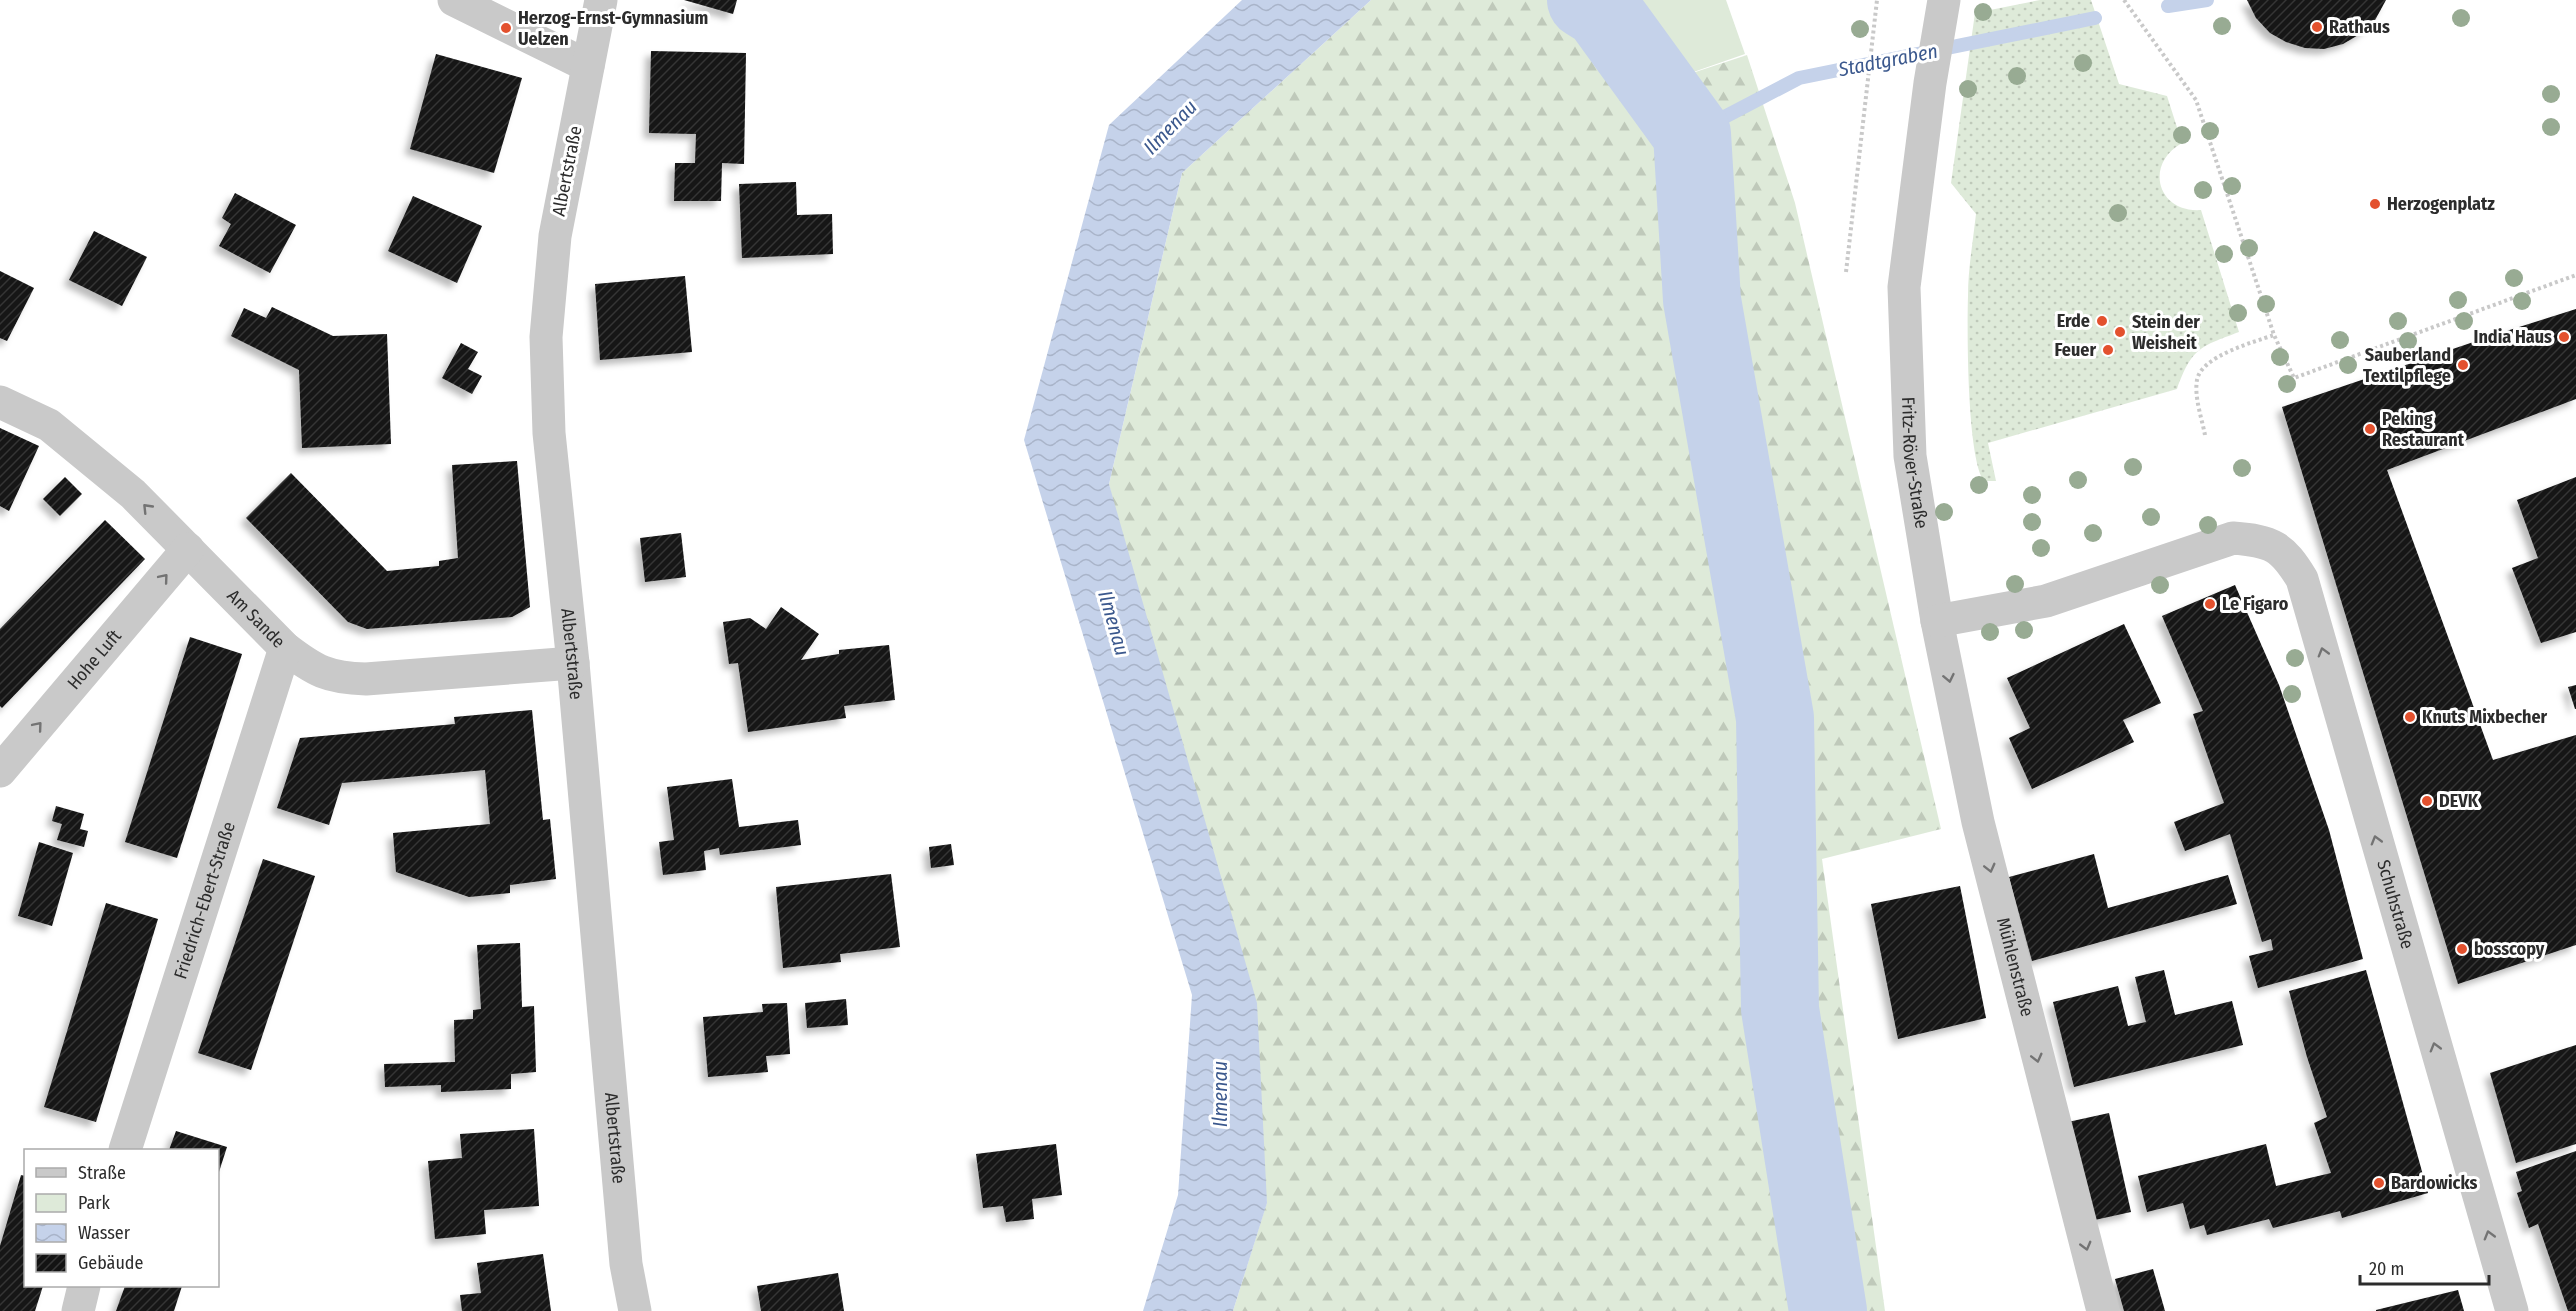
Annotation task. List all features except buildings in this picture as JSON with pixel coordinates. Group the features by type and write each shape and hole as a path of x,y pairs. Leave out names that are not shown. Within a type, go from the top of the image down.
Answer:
{"street":[{"path":"453,0 588,66"},
{"name":"Albertstraße","path":"601,0 555,236 546,337 549,433 573,663 626,1264 635,1311"},
{"name":"Fritz-Röver-Straße","path":"1937,621 1910,456 1904,287 1930,83 1943,5"},
{"name":"Am Sande","path":"0,402 49,425 133,494 285,648 310,667 339,679 366,679 573,663"},
{"name":"Schuhstraße","path":"1937,621 2046,601 2233,538 2274,546 2285,554 2302,579 2512,1311"},
{"name":"Hohe Luft","path":"0,771 188,549"},
{"name":"Mühlenstraße","path":"1937,621 1978,822 2103,1311"},
{"name":"Friedrich-Ebert-Straße","path":"125,1149 285,648"},
{"path":"78,1311 84,1287"}],"path":[{"path":"1846,272 1877,0"},
{"path":"2124,0 2196,100 2274,335 2294,378 2576,275"},
{"path":"2205,435 2197,380 2205,366 2225,354 2274,335"}],"green space":[{"path":"1371,0 1632,0 1662,83 1747,55 1795,203 1941,829 1822,859 1885,1311 1233,1311 1267,1202 1109,484 1182,173"},
{"path":"1634,0 1726,0 1745,54 1662,83"},
{"path":"2040,0 2091,0 2119,84 2167,96 2182,143 2170,152 2163,163 2160,174 2161,186 2166,196 2174,204 2186,209 2201,210 2239,332 2215,341 2199,351 2187,365 2177,389 1988,443 1996,481 1984,481 1978,468 1974,447 1968,363 1968,286 1976,214 1951,183 1975,13"}],"water":[{"name":"Ilmenau","path":"1242,0 1371,0 1182,173 1109,484 1257,1003 1267,1203 1233,1311 1143,1311 1178,1195 1192,995 1024,440 1109,125"}],"waterway":[{"path":"1586,0 1602,10 1692,134 1702,300 1775,718 1780,1009 1828,1311"},
{"name":"Stadtgraben","path":"2168,6 2207,0"},
{"name":"Stadtgraben","path":"1692,134 1799,78 2095,18"}],"place":[{"name":"Rathaus","path":"2317,27"},
{"name":"Herzog-Ernst-Gymnasium Uelzen","path":"506,28"},
{"name":"Herzogenplatz","path":"2375,204"},
{"name":"Erde","path":"2102,321"},
{"name":"Stein der Weisheit","path":"2120,332"},
{"name":"India Haus","path":"2564,337"},
{"name":"Feuer","path":"2108,350"},
{"name":"Sauberland Textilpflege","path":"2463,365"},
{"name":"Peking Restaurant","path":"2370,429"},
{"name":"Le Figaro","path":"2210,604"},
{"name":"Knuts Mixbecher","path":"2410,717"},
{"name":"DEVK","path":"2427,801"},
{"name":"bosscopy","path":"2462,949"},
{"name":"Bardowicks","path":"2379,1183"}]}
